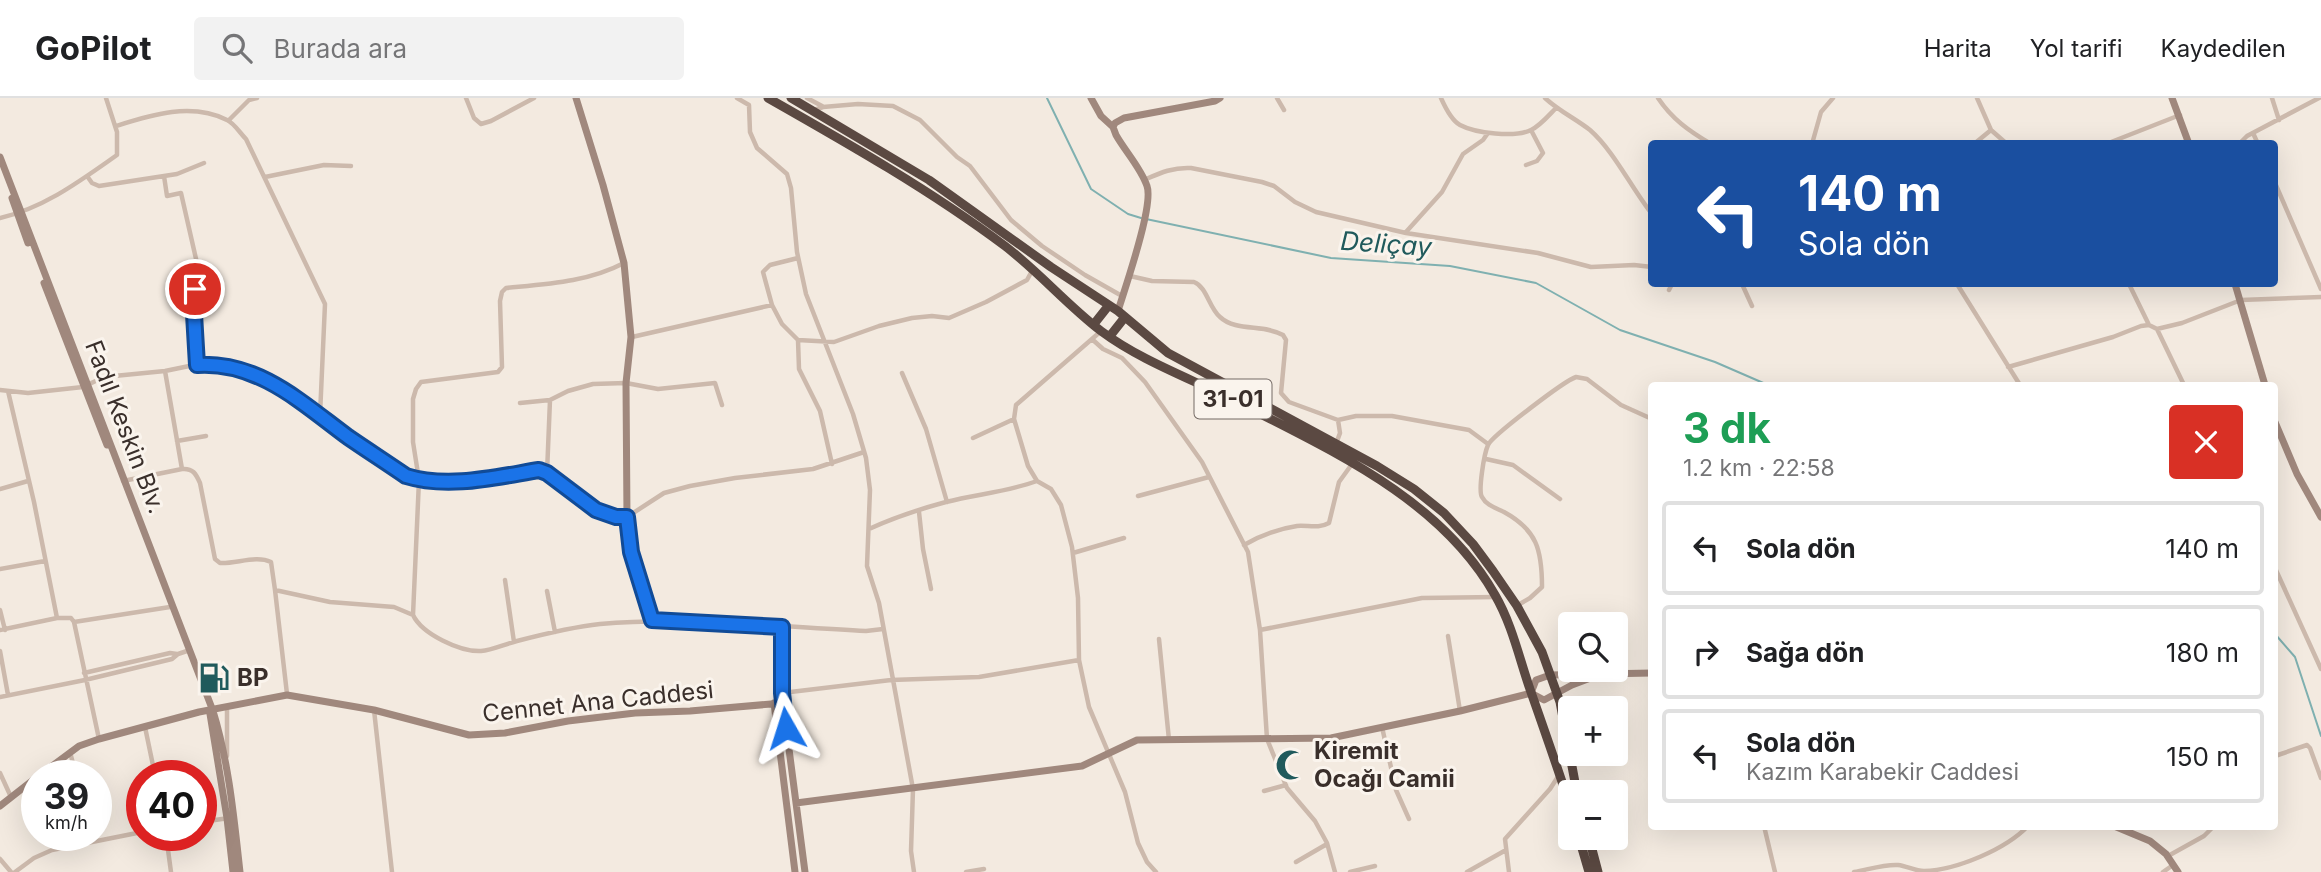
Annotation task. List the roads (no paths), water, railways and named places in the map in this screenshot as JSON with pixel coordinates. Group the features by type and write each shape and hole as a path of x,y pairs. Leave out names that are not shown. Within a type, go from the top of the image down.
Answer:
{"highway":[{"name":"31-01","path":"768,98 925,190 974,223 1033,269 1102,330 1152,360 1352,463 1408,498 1438,524 1465,553 1496,597 1520,654 1562,780"},
{"name":"31-01","path":"791,98 818,109 929,180 1109,305 1168,353 1377,466 1414,489 1444,513 1473,544 1517,606 1542,652 1558,694 1575,780"},
{"path":"1102,330 1109,305"},
{"path":"1102,330 1121,314"},
{"path":"1583,850 1589,872"},
{"path":"1592,850 1598,872"}],"street":[{"path":"0,218 20,213 55,197 117,155 116,126 106,98"},
{"path":"229,120 249,100 257,98"},
{"path":"466,98 474,118 481,124 531,99"},
{"path":"576,98 624,263 631,337 626,383 627,517 631,552 652,620"},
{"path":"737,98 749,105 750,132 757,148 787,174 791,188 798,258 806,294 853,414 864,452 870,490 867,566 878,603 913,789 911,851 914,872"},
{"path":"807,98 818,109 858,101 893,106 920,120 957,157 971,166 1011,220 1042,246 1122,296"},
{"path":"1091,98 1101,116 1113,127 1147,186 1148,200 1130,276 1122,296 1121,314"},
{"path":"1113,127 1124,118 1220,98"},
{"path":"1277,98 1284,110"},
{"path":"1441,98 1445,108 1459,124 1489,134 1531,130 1556,108"},
{"path":"1545,98 1591,131 1648,208"},
{"path":"1658,98 1668,113 1684,128 1704,140"},
{"path":"1813,140 1821,112 1833,98"},
{"path":"1977,98 1991,130 2002,140"},
{"path":"2172,98 2188,140"},
{"path":"2272,98 2279,120"},
{"path":"2244,140 2319,98"},
{"path":"116,126 177,111 200,112 229,120 246,139 325,304 320,415"},
{"path":"2116,140 2180,115"},
{"path":"1526,165 1538,161 1543,153 1531,130"},
{"path":"1979,140 1991,130"},
{"path":"2253,133 2256,140"},
{"path":"1406,233 1442,192 1463,154 1489,134"},
{"name":"Fadıl Keskin Blv.","path":"0,157 211,710"},
{"path":"87,176 92,183 99,186 177,174 204,163"},
{"path":"265,177 324,165 351,166"},
{"path":"1144,180 1163,171 1181,167 1262,182 1274,186 1295,202 1316,212 1406,233 1538,253 1591,267 1648,267"},
{"name":"Fadıl Keskin Blv.","path":"0,168 20,213"},
{"path":"164,176 167,196 181,193 199,272 194,274 197,365"},
{"path":"2278,190 2321,289"},
{"path":"798,258 770,265 763,272 772,305 782,324 798,340 834,342 912,318 948,318 1027,280 1033,269"},
{"path":"624,263 604,274 506,288 500,301 502,367 498,372 421,382 416,388 413,442 419,480 413,615 416,622 461,649 482,651 555,632 652,620 866,631 883,629"},
{"path":"1130,276 1152,281 1200,284 1213,309 1227,322 1283,335 1286,340 1282,393 1284,399 1289,402 1338,420 1356,416 1392,416 1469,430 1488,444"},
{"path":"1743,287 1752,306"},
{"path":"1959,287 2018,382"},
{"path":"2130,287 2149,325 2157,330 2183,382"},
{"path":"2236,287 2264,382"},
{"path":"2157,330 2241,300 2321,297"},
{"path":"631,337 772,305"},
{"path":"2008,367 2149,325"},
{"path":"1102,330 1016,405 1014,419 1028,466 1037,481 1051,489 1060,505 1073,553 1078,598 1079,660 1089,707 1125,792 1138,843 1147,862 1156,872"},
{"path":"798,340 799,369 820,411 832,464"},
{"path":"1093,340 1103,349 1122,358 1145,382 1202,461 1248,552 1260,630 1267,739 1286,785 1315,821 1327,844 1335,872"},
{"path":"0,390 29,393 86,386 104,377 224,364 240,368 276,386 406,476 419,480 471,481 539,470 547,473 596,510 616,517 627,517 664,493 690,486 813,469 864,452"},
{"path":"165,371 182,469"},
{"path":"902,373 926,429 947,502"},
{"path":"1517,606 1542,587 1542,574 1533,534 1522,523 1484,501 1479,492 1488,444 1576,377 1587,379 1621,405 1648,417"},
{"path":"520,403 550,400 568,391 593,384 626,383 658,389 715,383 722,405"},
{"path":"8,391 57,618"},
{"path":"547,473 550,400"},
{"path":"973,438 1014,419"},
{"path":"1336,444 1340,433 1338,420"},
{"path":"2278,429 2297,474 2321,517"},
{"path":"177,441 206,436"},
{"path":"1486,458 1513,465 1560,499"},
{"path":"1244,545 1274,531 1305,525 1320,527 1329,523 1339,482 1352,463"},
{"path":"124,481 188,469 195,473 200,482 215,559 219,563 264,558 271,562 287,695"},
{"path":"1138,496 1209,477"},
{"path":"0,489 28,481"},
{"name":"Fadıl Keskin Blv.","path":"124,481 188,651"},
{"path":"869,529 888,520 947,502 1013,490 1037,481"},
{"path":"919,512 931,589"},
{"path":"1073,553 1124,538"},
{"path":"0,569 45,561"},
{"path":"2278,575 2321,669"},
{"path":"505,580 514,642"},
{"path":"275,590 330,602 394,607 413,615"},
{"path":"547,591 555,632"},
{"path":"1260,630 1422,598 1496,597"},
{"path":"74,622 170,607"},
{"path":"0,610 2,630 57,618 71,618 99,739"},
{"path":"782,627 782,693 805,872"},
{"path":"1448,636 1460,711"},
{"path":"1159,639 1169,740"},
{"path":"0,651 8,695"},
{"path":"0,697 172,659 188,651"},
{"path":"2316,659 2321,652"},
{"path":"84,673 170,653 178,654"},
{"path":"795,872 774,704 782,693 891,680 979,677 1079,660"},
{"path":"1628,673 1648,673"},
{"path":"1531,693 1536,680 1558,675"},
{"path":"796,803 1082,766 1137,740 1331,738 1531,693 1544,700 1580,682"},
{"name":"Cennet Ana Caddesi","path":"59,760 79,746 99,739 211,710 287,695 374,710 469,735 505,733 568,721 635,713 783,703"},
{"path":"227,708 233,872"},
{"path":"211,710 228,782"},
{"path":"211,710 240,872"},
{"path":"374,710 392,872"},
{"path":"1382,726 1396,790 1409,820"},
{"path":"145,727 152,760"},
{"path":"2278,755 2307,745 2321,778"},
{"path":"70,752 72,760"},
{"path":"0,773 11,797"},
{"path":"1509,872 1505,839 1560,774"},
{"path":"1264,792 1286,785"},
{"name":"Cennet Ana Caddesi","path":"0,806 21,789"},
{"path":"217,819 230,817"},
{"path":"1765,830 1775,872"},
{"path":"1854,872 1897,865 1922,871 1956,864 1988,855 2018,837 2024,830"},
{"path":"2124,830 2150,841 2168,857 2175,868 2162,872"},
{"path":"2168,857 2210,830"},
{"path":"1296,862 1327,844"},
{"path":"1467,872 1506,850"},
{"path":"0,859 13,872 50,851"},
{"path":"168,851 171,872"},
{"path":"1350,872 1375,866"},
{"path":"965,872 984,869"}],"waterway":[{"name":"Deliçay","path":"1047,98 1091,189 1128,214 1141,218"},
{"name":"Deliçay","path":"1146,219 1331,258 1450,266 1536,283 1620,330 1715,362 1761,382"},
{"name":"Deliçay","path":"2278,637 2295,657 2321,736"}],"place":[{"name":"BP","path":"214,678"},
{"name":"Kiremit Ocağı Camii","path":"1291,765"}]}
